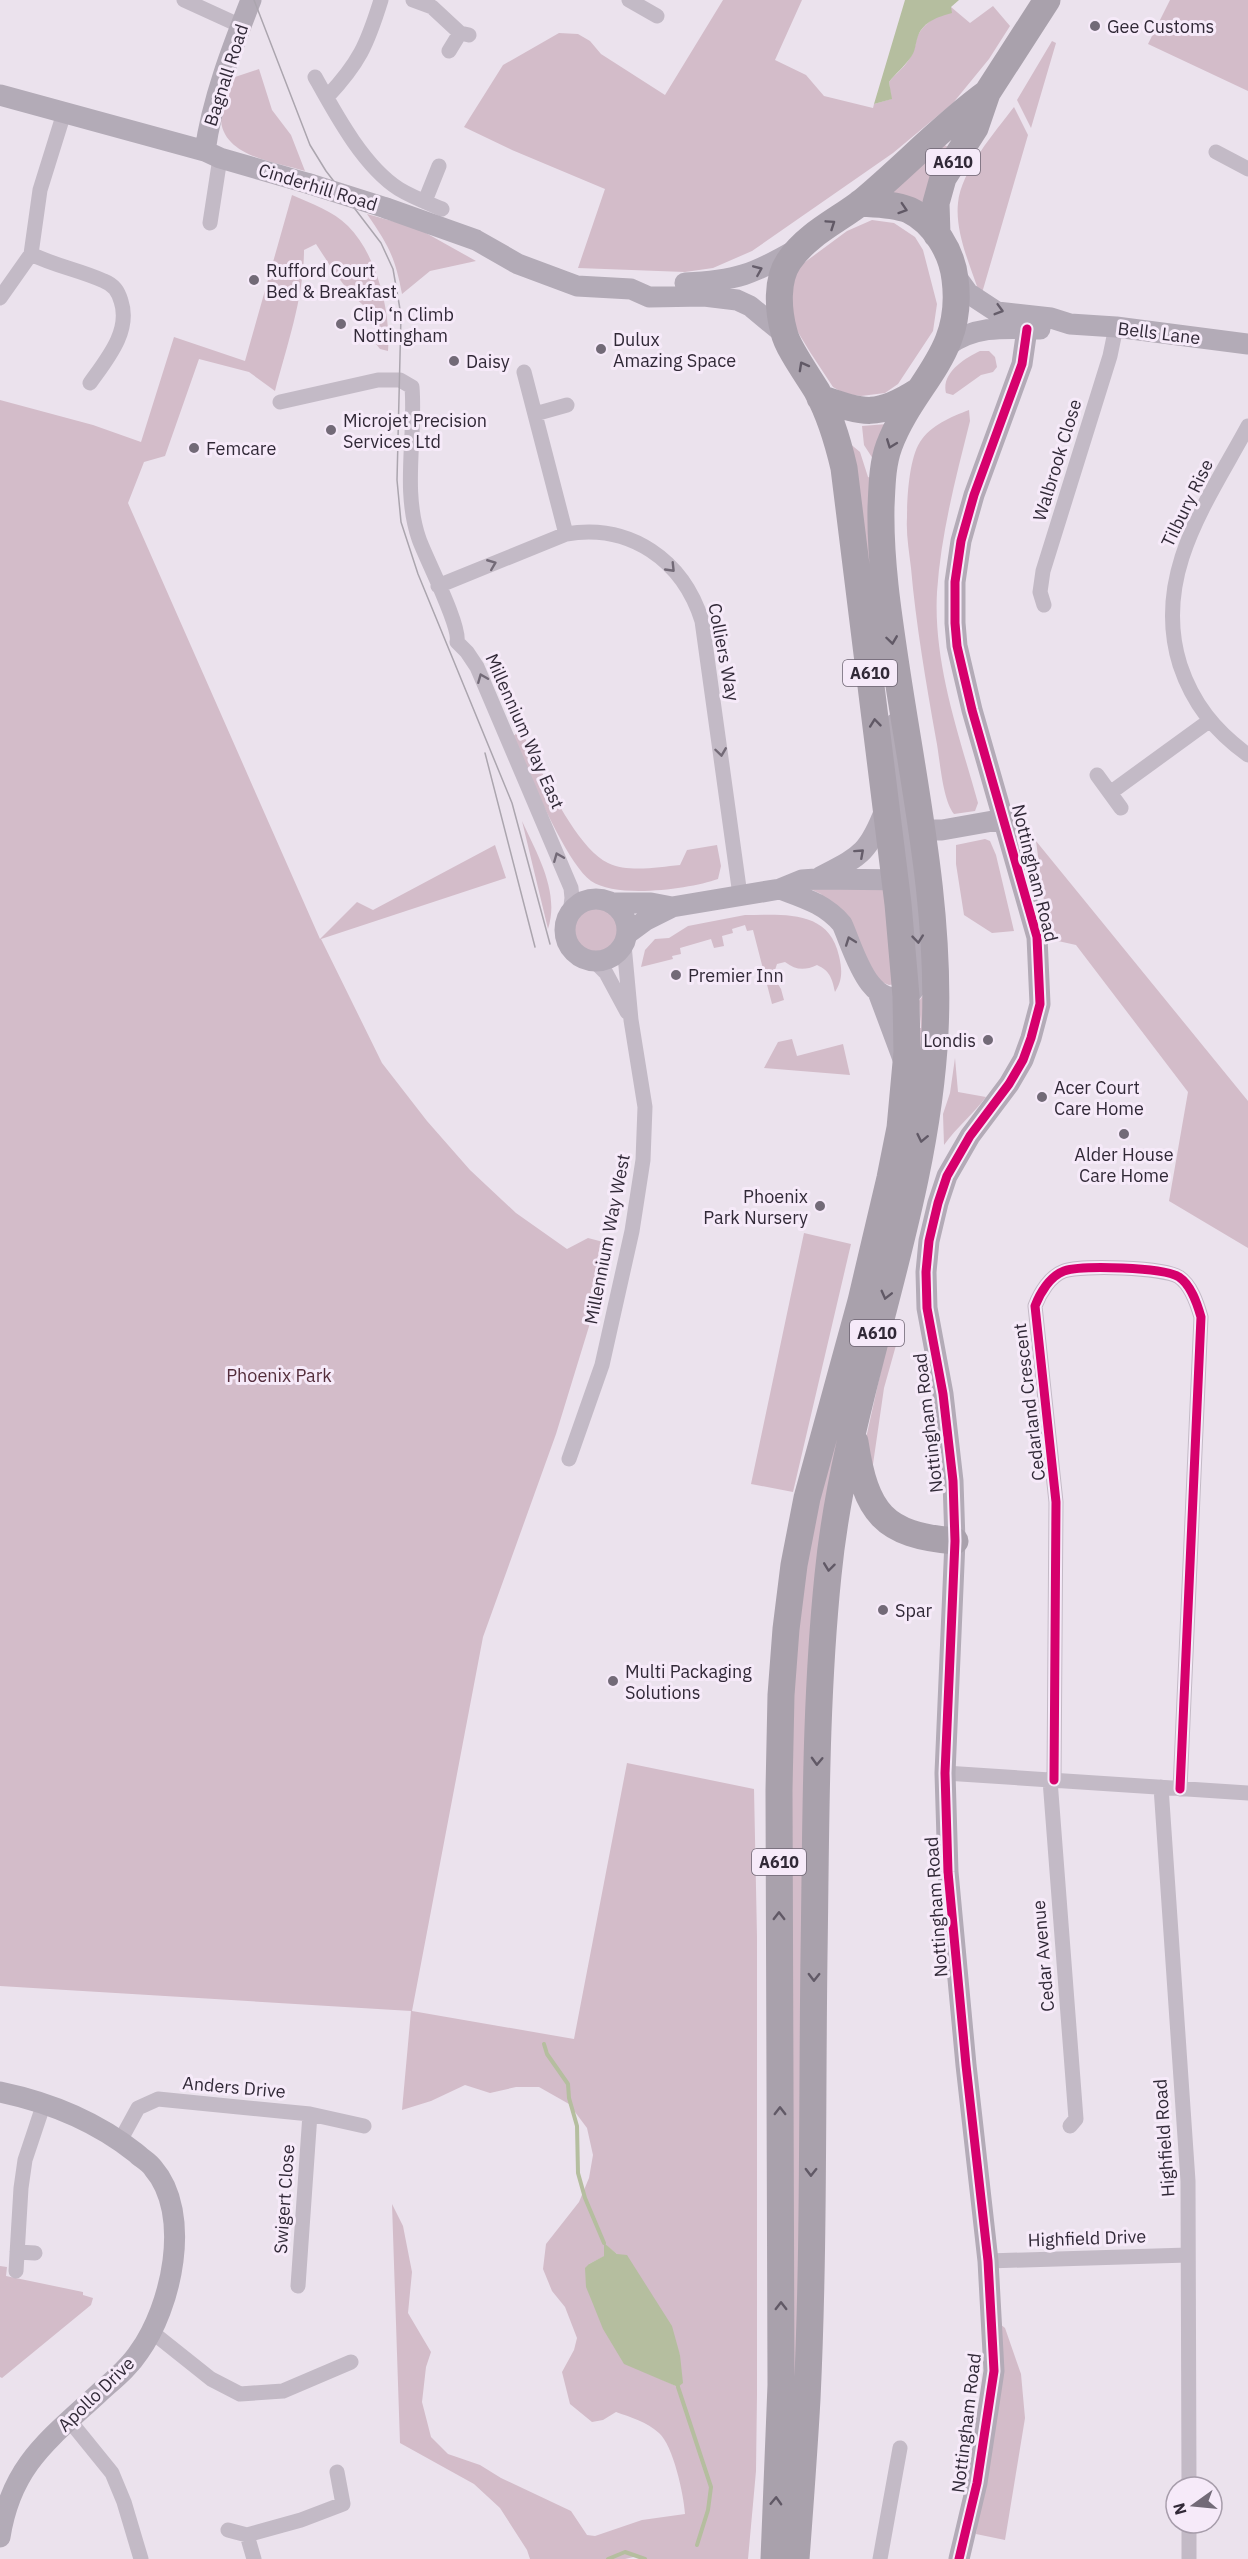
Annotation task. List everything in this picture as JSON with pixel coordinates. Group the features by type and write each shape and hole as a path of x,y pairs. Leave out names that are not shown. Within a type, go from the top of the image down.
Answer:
{"highway":[{"name":"A610","path":"937,235 936,203 943,178 975,128 987,93 1047,0"},
{"name":"A610","path":"796,2559 807,2396 820,1678 828,1570 853,1426 901,1239 925,1124 935,1035 936,985 912,883 901,823 849,497 836,436 820,398 784,334 779,303 783,273 789,261 803,246 860,203 957,115 987,93"},
{"name":"A610","path":"774,2559 781,2385 779,1790 781,1695 786,1629 794,1565 807,1498 861,1301 890,1178 900,1128 906,1068 906,996 912,883 901,823 896,670 883,557 881,509 883,468 889,446 917,392 934,370 954,329 955,275 947,250 937,235 924,220 911,211 885,204 860,203"},
{"name":"A610","path":"820,398 858,410 872,411 887,409 917,392"},
{"path":"853,1426 862,1482 877,1513 904,1532 924,1539 955,1541"},
{"path":"835,1525 849,1515 858,1512 877,1513"}],"street":[{"path":"184,0 246,14"},
{"path":"327,98 348,73 370,38 381,0"},
{"path":"413,0 432,7 464,34 449,51"},
{"path":"638,2 657,16"},
{"name":"Bagnall Road","path":"212,155 208,129 246,14"},
{"path":"315,77 355,143 370,161 399,189 442,209"},
{"name":"Cinderhill Road","path":"0,95 212,155 386,208 476,240 518,264 569,283 631,289 649,297 704,296 737,300 750,306 784,334"},
{"path":"0,298 31,254 40,190 64,113"},
{"path":"1216,153 1248,169"},
{"path":"210,223 212,155"},
{"path":"425,201 439,166"},
{"name":"Cinderhill Road","path":"631,289 647,285 735,279 762,268 803,246"},
{"path":"31,254 47,262 106,281 118,290 125,312 118,341 90,383"},
{"name":"Bells Lane","path":"955,275 968,293 997,312 1051,318 1070,324 1116,327 1248,344"},
{"name":"Bells Lane","path":"947,346 956,339 978,330 1050,330 1070,324"},
{"name":"Walbrook Close","path":"1044,605 1040,592 1043,571 1110,356 1116,327"},
{"name":"Nottingham Road","path":"959,2559 977,2483 994,2371 988,2261 953,1940 948,1872 945,1773 955,1541 953,1481 944,1394 927,1308 926,1272 929,1241 947,1176 970,1136 1009,1084 1023,1060 1040,1004 1037,937 972,710 957,646 955,582 961,541 974,495 1022,364 1027,329"},
{"path":"524,372 566,534"},
{"name":"Millennium Way East","path":"280,402 378,380 404,381 412,387 410,503 415,529 459,635 457,642 477,667 571,888 570,913"},
{"path":"535,414 567,405"},
{"name":"Tilbury Rise","path":"1248,426 1185,545 1173,586 1172,621 1177,656 1189,689 1209,721 1248,755"},
{"name":"Colliers Way","path":"438,586 566,534 599,532 642,545 661,557 682,579 696,602 702,621 740,895"},
{"path":"1110,793 1209,721"},
{"path":"1096,775 1121,808"},
{"path":"816,879 862,854 878,828 901,823 949,829 1004,819"},
{"path":"672,907 651,903 611,903 600,899 589,900 578,905 570,913 565,930 570,948 578,956 595,962 612,957 626,939 646,920 672,907 780,889 802,880 912,883"},
{"path":"780,889 823,906 842,924 866,978 878,992 906,1068"},
{"path":"611,903 624,916 626,939"},
{"name":"Millennium Way West","path":"569,1459 602,1365 632,1231 643,1160 645,1107 631,1020 626,939"},
{"name":"Millennium Way West","path":"595,962 606,973 631,1020"},
{"path":"878,992 893,996 906,996"},
{"name":"Cedarland Crescent","path":"1052,1780 1056,1502 1035,1306 1039,1294 1062,1271 1106,1268 1161,1271 1178,1277 1190,1289 1201,1317 1180,1789"},
{"path":"945,1773 1248,1793"},
{"name":"Cedar Avenue","path":"1052,1780 1076,2119 1070,2126"},
{"name":"Highfield Road","path":"1161,1787 1188,2181 1189,2475"},
{"name":"Apollo Drive","path":"0,2092 44,2103 82,2120 120,2141 154,2168 170,2206 175,2232 166,2301 152,2332 125,2369 69,2420 28,2461 6,2488 0,2537"},
{"name":"Anders Drive","path":"120,2141 138,2108 158,2099 310,2114 364,2126"},
{"path":"16,2271 24,2169 44,2103"},
{"name":"Swigert Close","path":"298,2286 310,2114"},
{"path":"17,2252 35,2253"},
{"name":"Highfield Drive","path":"988,2261 1188,2255"},
{"path":"152,2332 211,2379 240,2394 283,2391 351,2362"},
{"path":"69,2420 112,2473 124,2502 141,2559"},
{"path":"880,2559 900,2448"},
{"path":"228,2530 247,2535 301,2520 343,2504 337,2472"},
{"path":"247,2535 254,2559"},
{"path":"1189,2535 1189,2559"}],"green space":[{"path":"723,0 802,0 775,60 806,75 824,96 873,108 874,104 891,99 889,82 911,57 917,38 924,27 951,7 970,23 993,6 1010,26 989,59 953,103 893,153 752,251 713,268 685,272 578,268 605,189 464,127 503,65 559,33 578,34 590,41 601,54 665,95"},
{"path":"1170,0 1248,0 1248,91 1148,44"},
{"path":"1052,41 1056,43 1031,128 1017,100"},
{"path":"259,69 272,110 291,135 305,171 251,155 238,148 223,128 222,105 232,78"},
{"path":"1014,107 1028,135 982,293 978,289 959,225 960,191 972,165"},
{"path":"941,143 950,148 928,210 883,192"},
{"name":"Phoenix Park","path":"292,195 336,216 348,226 367,252 384,302 388,351 380,349 376,344 379,323 377,315 350,292 316,244 304,250 298,303 275,391 249,372 199,359 165,456 144,462 128,503 320,939 357,902 373,910 495,845 506,878 321,939 382,1063 427,1121 470,1170 516,1213 567,1249 588,1238 607,1243 606,1271 556,1434 483,1637 412,2011 574,2039 627,1763 754,1789 757,1937 757,2394 756,2471 748,2559 643,2559 638,2556 625,2559 530,2559 527,2550 500,2508 474,2484 400,2443 392,2204 403,2226 412,2272 408,2313 431,2352 426,2367 422,2402 431,2437 448,2454 480,2465 501,2478 571,2511 587,2535 595,2536 642,2520 685,2514 673,2459 659,2433 644,2423 616,2412 603,2420 592,2422 570,2404 562,2372 574,2350 577,2338 565,2307 552,2291 543,2269 546,2244 579,2202 589,2178 593,2155 587,2128 569,2104 539,2087 516,2087 490,2093 465,2085 431,2101 402,2110 411,2011 0,1986 0,400 93,425 141,442 174,337 245,361","holes":["604,2244 617,2254 680,2355 678,2387 661,2379 589,2264 605,2256"]},
{"path":"367,214 417,228 476,261 430,271 402,294 390,251"},
{"path":"872,220 894,223 915,237 923,250 937,304 933,331 898,384 885,393 861,396 845,394 833,387 810,352 793,324 790,284 801,265 847,231"},
{"path":"980,351 989,351 995,357 997,367 993,372 981,375 953,395 946,393 947,379 955,367"},
{"path":"969,410 970,421 954,484 937,592 937,619 943,672 978,803 975,811 954,814 944,789 922,654 908,543 907,510 911,468 920,442 936,426"},
{"path":"887,424 875,462 864,445 862,426"},
{"path":"848,442 860,452 868,477 874,479 876,573 885,700"},
{"path":"521,730 558,803 582,840 595,854 616,866 634,869 653,868 680,865 687,850 717,845 721,866 718,879 672,889 635,891 618,890 591,881 570,855 537,792 512,737"},
{"path":"522,821 540,860 549,887 551,915 548,929"},
{"path":"985,839 990,841 996,855 1014,931 992,933 964,915 956,864 956,845"},
{"path":"1036,841 1248,1101 1248,1248 1169,1201 1188,1092 1076,945 1049,939"},
{"path":"806,887 886,888 897,984 889,985 879,981 821,894"},
{"path":"596,908 612,915 619,931 612,947 596,954 580,947 573,931 580,915"},
{"path":"745,915 802,918 815,922 825,930 834,941 841,965 841,979 835,992 830,976 821,967 817,965 800,969 785,962 777,964 773,976 781,989 784,1000 772,1004 753,930 747,931 745,925 732,929 733,933 722,936 724,946 714,948 711,939 680,948 681,954 672,956 673,959 641,967 645,950 655,939 669,938 688,926"},
{"path":"924,994 925,1045 836,1467 802,2364 784,2470 794,1604 916,1028 921,1028 919,1001"},
{"path":"792,1039 797,1056 843,1044 850,1075 764,1068 778,1042"},
{"path":"955,1058 958,1092 986,1097 944,1145 943,1114 950,1093"},
{"path":"804,1233 851,1244 793,1492 751,1484"},
{"path":"900,1331 884,1388 871,1478 863,1452 889,1334"},
{"path":"0,2266 7,2267 6,2276 83,2292 83,2295 93,2298 91,2305 2,2378 0,2377"},
{"path":"1000,2324 1005,2328 1021,2374 1025,2418 1005,2540 976,2534"}],"shaded area":[{"path":"905,0 959,0 951,7 952,13 932,20 921,31 913,54 889,82 892,99 874,104"},
{"path":"604,2243 617,2254 627,2255 672,2326 680,2355 683,2383 678,2387 624,2364 603,2329 586,2287 585,2268 604,2256"}],"waterway":[{"path":"544,2044 547,2054 568,2084 569,2098 577,2126 578,2173 585,2198 604,2243"},
{"path":"678,2387 711,2487 708,2510 697,2545"},
{"path":"608,2559 625,2552 645,2559"}],"tram line":[{"path":"254,0 310,145 326,171 381,243 393,269 401,315 397,480 401,522 418,574 512,803 550,944"},
{"path":"485,753 535,947"}],"cycle path":[{"path":"959,2559 977,2483 994,2371 988,2261 966,2065 948,1872 945,1773 955,1541 953,1481 943,1394 927,1308 926,1272 929,1241 947,1176 970,1136 1009,1084 1023,1060 1040,1004 1037,937 972,710 957,646 955,623 955,582 961,541 974,495 1022,364 1027,329"},
{"path":"1054,1780 1056,1502 1035,1306 1046,1285 1064,1271 1087,1268 1140,1269 1170,1274 1183,1280 1190,1289 1201,1317 1180,1789"}],"place":[{"name":"Gee Customs","path":"1095,26"},
{"name":"Rufford Court Bed & Breakfast","path":"254,280"},
{"name":"Clip ‘n Climb Nottingham","path":"341,324"},
{"name":"Dulux Amazing Space","path":"601,349"},
{"name":"Daisy","path":"454,361"},
{"name":"Microjet Precision Services Ltd","path":"331,430"},
{"name":"Femcare","path":"194,448"},
{"name":"Premier Inn","path":"676,975"},
{"name":"Londis","path":"988,1040"},
{"name":"Acer Court Care Home","path":"1042,1097"},
{"name":"Alder House Care Home","path":"1124,1134"},
{"name":"Phoenix Park Nursery","path":"820,1206"},
{"name":"Spar","path":"883,1610"},
{"name":"Multi Packaging Solutions","path":"613,1681"}]}
